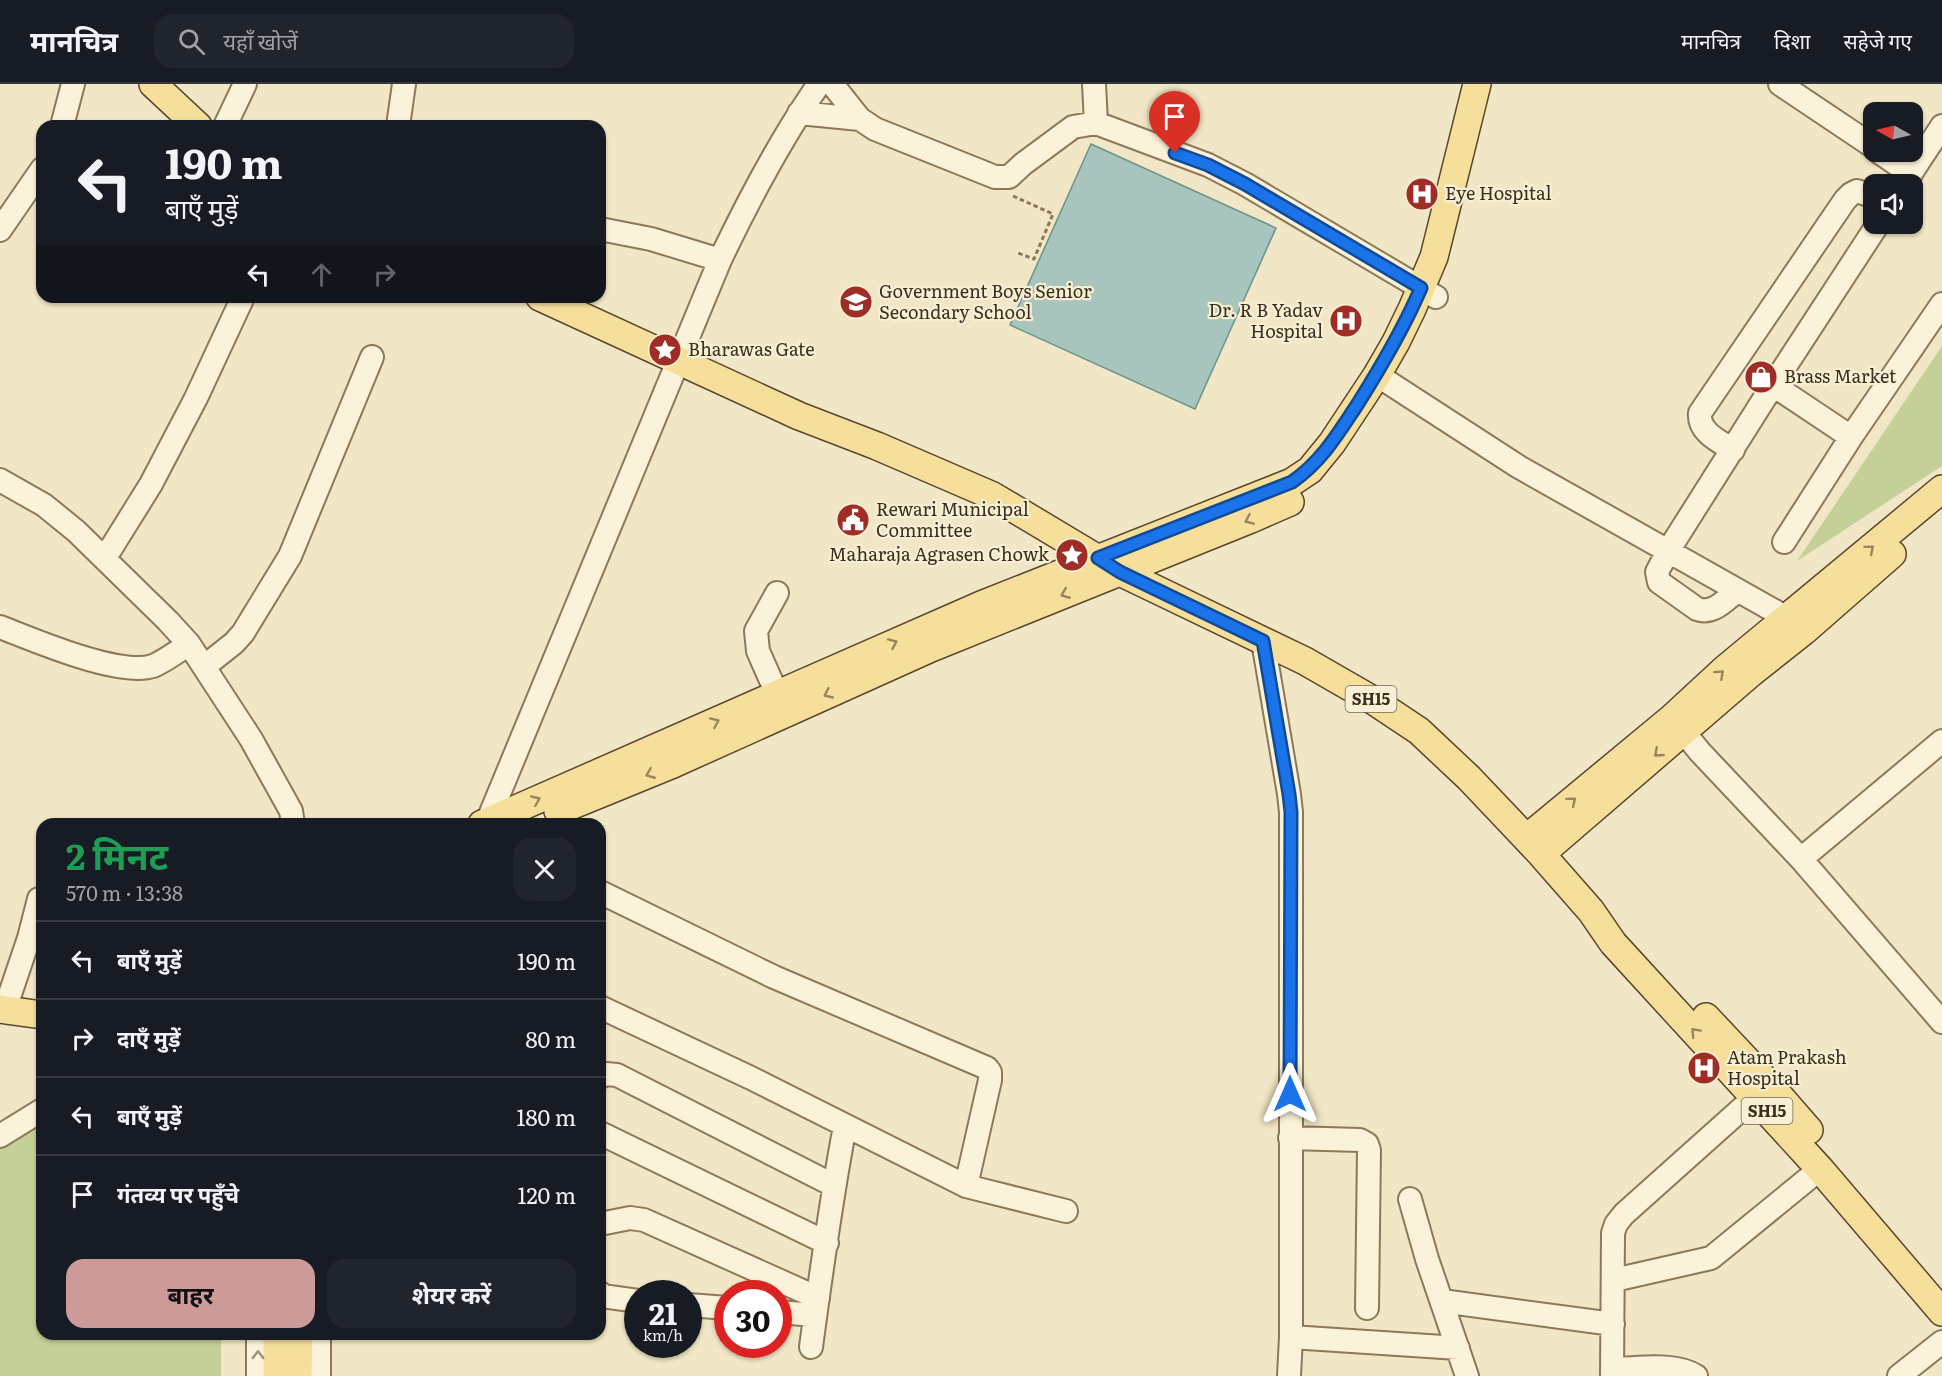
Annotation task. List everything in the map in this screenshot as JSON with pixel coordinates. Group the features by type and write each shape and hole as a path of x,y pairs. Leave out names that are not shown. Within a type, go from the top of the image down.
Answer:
{"main road":[{"path":"153,84 192,120"},
{"path":"1428,293 1434,257 1477,84"},
{"path":"543,818 674,764 931,648 1292,482 1310,470 1384,379 1454,242 1466,201 1491,84"},
{"path":"553,303 799,416 877,446 993,496 1109,565"},
{"path":"1796,625 1942,489"},
{"path":"1534,846 1796,625 1942,510"},
{"path":"499,818 981,605 1109,565"},
{"name":"SH15","path":"1109,565 1305,661 1371,699 1419,731 1469,778 1534,846 1591,912 1613,943 1762,1090 1942,1286"},
{"path":"2,1009 36,1014"},
{"name":"SH15","path":"1762,1090 1820,1169 1942,1312"},
{"path":"277,1340 277,1376"},
{"path":"298,1376 299,1340"}],"street":[{"path":"64,120 73,84"},
{"path":"228,120 245,84"},
{"path":"399,120 404,84"},
{"path":"493,818 677,361 720,260 757,184 819,84"},
{"path":"832,84 860,119 875,129 995,177 1011,186 1023,164 1073,127 1096,123 1208,165 1245,184 1428,293"},
{"path":"1094,84 1096,123"},
{"path":"1780,84 1863,140"},
{"path":"799,113 860,119"},
{"path":"1911,174 1942,126"},
{"path":"1890,162 1903,174"},
{"path":"0,230 36,178"},
{"path":"1733,450 1708,434 1699,419 1700,413 1845,200 1857,191 1863,193"},
{"path":"606,230 651,239 720,260"},
{"path":"1737,591 1709,611 1697,609 1659,582 1657,572 1773,385 1871,234"},
{"path":"105,558 161,465 196,398 240,303"},
{"path":"1784,542 1851,437 1942,304"},
{"path":"205,666 243,633 290,556 372,357"},
{"path":"1384,379 1519,467 1796,625"},
{"path":"1773,385 1851,437"},
{"path":"0,480 44,506 76,531 189,644 272,774 291,811 292,818"},
{"path":"777,593 756,631 758,651 777,694"},
{"path":"0,627 82,658 106,664 134,667 153,666 189,644"},
{"path":"1263,641 1291,812 1291,1337 1289,1376"},
{"path":"1677,725 1801,859 1942,1022"},
{"path":"1801,859 1942,741"},
{"path":"606,895 774,977 987,1068 990,1072 990,1080 966,1186"},
{"path":"2,1009 29,938 36,911"},
{"path":"606,1010 751,1078 966,1186 1065,1211"},
{"path":"606,1074 617,1075 833,1185"},
{"path":"1696,1376 1686,1370 1675,1368 1612,1373 1613,1233 1616,1224 1624,1214 1762,1090"},
{"path":"0,1136 36,1114"},
{"path":"811,1347 827,1243 833,1185 845,1126"},
{"path":"606,1136 827,1243"},
{"path":"1290,1138 1360,1140 1367,1144 1369,1150 1367,1308"},
{"path":"1614,1280 1711,1258 1820,1169"},
{"path":"1410,1198 1467,1376"},
{"path":"606,1223 630,1218 644,1220 817,1307"},
{"path":"606,1297 624,1300"},
{"path":"1442,1301 1613,1324"},
{"path":"792,1310 817,1307"},
{"path":"1291,1337 1458,1347"},
{"path":"258,1340 258,1376"},
{"path":"319,1340 319,1376"},
{"path":"1899,1376 1942,1342"}],"path":[{"path":"1011,186 1053,214 1034,259 1018,253"}],"green space":[{"path":"1942,346 1942,466 1797,561"},
{"path":"36,1122 36,1340 221,1340 221,1376 0,1376 0,1147"}],"water":[{"path":"1091,144 1276,228 1195,409 1010,325"}],"place":[{"name":"Eye Hospital","path":"1422,194"},
{"name":"Government Boys Senior Secondary School","path":"856,302"},
{"name":"Dr. R B Yadav Hospital","path":"1346,321"},
{"name":"Bharawas Gate","path":"665,350"},
{"name":"Brass Market","path":"1761,377"},
{"name":"Rewari Municipal Committee","path":"853,520"},
{"name":"Maharaja Agrasen Chowk","path":"1072,555"},
{"name":"Atam Prakash Hospital","path":"1704,1068"}],"route":[{"path":"1175,153 1208,165 1245,184 1421,288 1396,342 1377,375 1332,442 1310,470 1292,482 1098,558 1120,572 1263,641 1291,812 1290,1094"}]}
